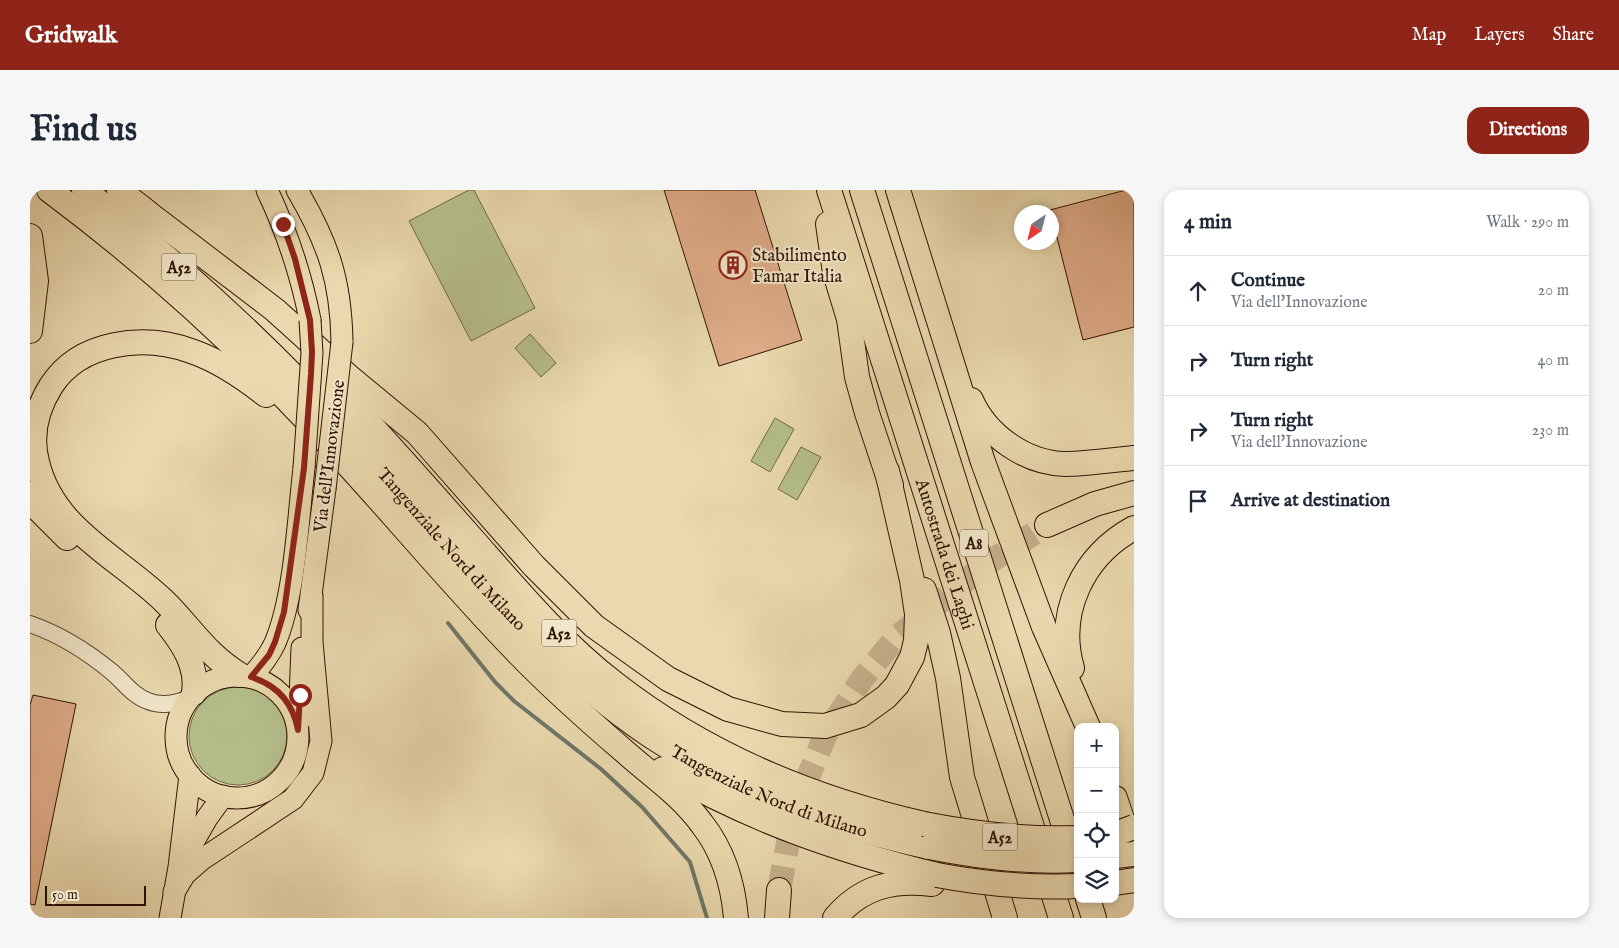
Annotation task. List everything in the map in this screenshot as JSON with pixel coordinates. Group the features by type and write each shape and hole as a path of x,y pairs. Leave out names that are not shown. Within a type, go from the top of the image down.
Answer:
{"highway":[{"path":"49,190 140,263 210,325 292,405 390,510 498,633 553,687 625,752 676,794 705,826 726,866 735,902 736,918"},
{"name":"Tangenziale Nord di Milano","path":"84,190 180,268 267,350 350,436 542,646 614,709 676,751 754,792 851,828 975,857 1018,860 1074,860"},
{"path":"824,190 835,272 849,319 857,377 938,633 948,678 962,777 1005,918"},
{"name":"Autostrada dei Laghi","path":"829,190 1061,918"},
{"name":"Autostrada dei Laghi","path":"862,190 1075,858"},
{"path":"898,190 989,480 1044,627 1087,723"},
{"path":"127,196 275,310 348,376 417,433 534,566 594,626 668,679 728,709 782,724 830,725 861,715 886,697 897,685 912,657 917,635 917,614 912,580 887,471"},
{"name":"Tangenziale Nord di Milano","path":"127,196 199,256 307,356 400,456 536,610 613,683 674,725 743,764 845,804 924,824 1005,837 1074,838"},
{"path":"30,236 36,281 30,331"},
{"path":"937,310 974,406 989,428 1008,444 1038,459 1064,464 1134,458"},
{"path":"246,676 219,662 166,603 93,544 62,513 41,475 34,451 36,415 54,381 83,356 116,345 153,343 191,351 231,370 281,406 312,434 351,477 390,510"},
{"path":"1047,525 1095,504 1134,492"},
{"path":"30,494 50,523 145,600 173,631 191,662 195,676 191,696"},
{"path":"1088,723 1069,660 1066,631 1067,618 1074,595 1092,564 1109,546 1134,528"},
{"path":"580,710 660,767 716,799 788,830 938,880"},
{"path":"1119,810 1134,855 1119,856"},
{"path":"1119,833 1134,829"},
{"path":"835,918 852,901 878,886 898,882 938,880 1031,887 1074,886"},
{"path":"1119,882 1134,880"},
{"path":"777,918 779,890"},
{"path":"1089,903 1094,918"}],"main road":[{"name":"Via dell'Innovazione","path":"246,676 269,655 281,626 290,584 304,468 312,352 310,320 295,259 283,224 267,190"},
{"name":"Via dell'Innovazione","path":"297,190 325,241 333,267 342,315 342,342 312,596 303,638 298,730"},
{"path":"174,892 185,874 201,860 293,799 313,772 321,741 312,642 312,596"},
{"path":"246,676 266,683 279,692 292,709 298,730 297,752 282,780 273,787 254,796 233,798 205,789 190,776 180,758 176,738 179,719 191,696 220,678 246,676"},
{"path":"170,918 179,867 190,776"},
{"path":"179,867 207,818 224,796"}],"street":[{"path":"30,624 83,651 112,673 135,694 149,702 168,704 191,696"}],"green space":[{"path":"469,190 474,190 535,308 471,341 409,221"},
{"path":"530,334 556,363 541,377 515,348"},
{"path":"775,418 794,429 770,472 751,461"},
{"path":"801,447 821,457 797,500 778,489"},
{"path":"238,687 257,691 273,701 283,717 287,736 283,755 273,771 257,781 238,785 219,781 203,771 193,755 189,736 193,717 203,701 219,691"}],"building":[{"name":"Stabilimento Famar Italia","path":"664,190 755,190 802,340 719,366"},
{"path":"1126,190 1134,190 1134,327 1083,340 1059,245 1059,208"},
{"path":"33,695 76,704 35,905 30,904 30,705"}],"waterway":[{"path":"448,623 495,682 514,701 601,769 642,807 690,862 707,918"}],"tunnel":[{"path":"779,890 794,811 825,736 862,679 896,638 985,565 1047,525"}],"place":[{"name":"Stabilimento Famar Italia","path":"733,265"}],"route":[{"path":"283,224 304,289 310,320 311,374 304,468 290,584 281,626 275,642 269,655 251,677 271,685 279,692 292,709 298,730 300,695"}]}
